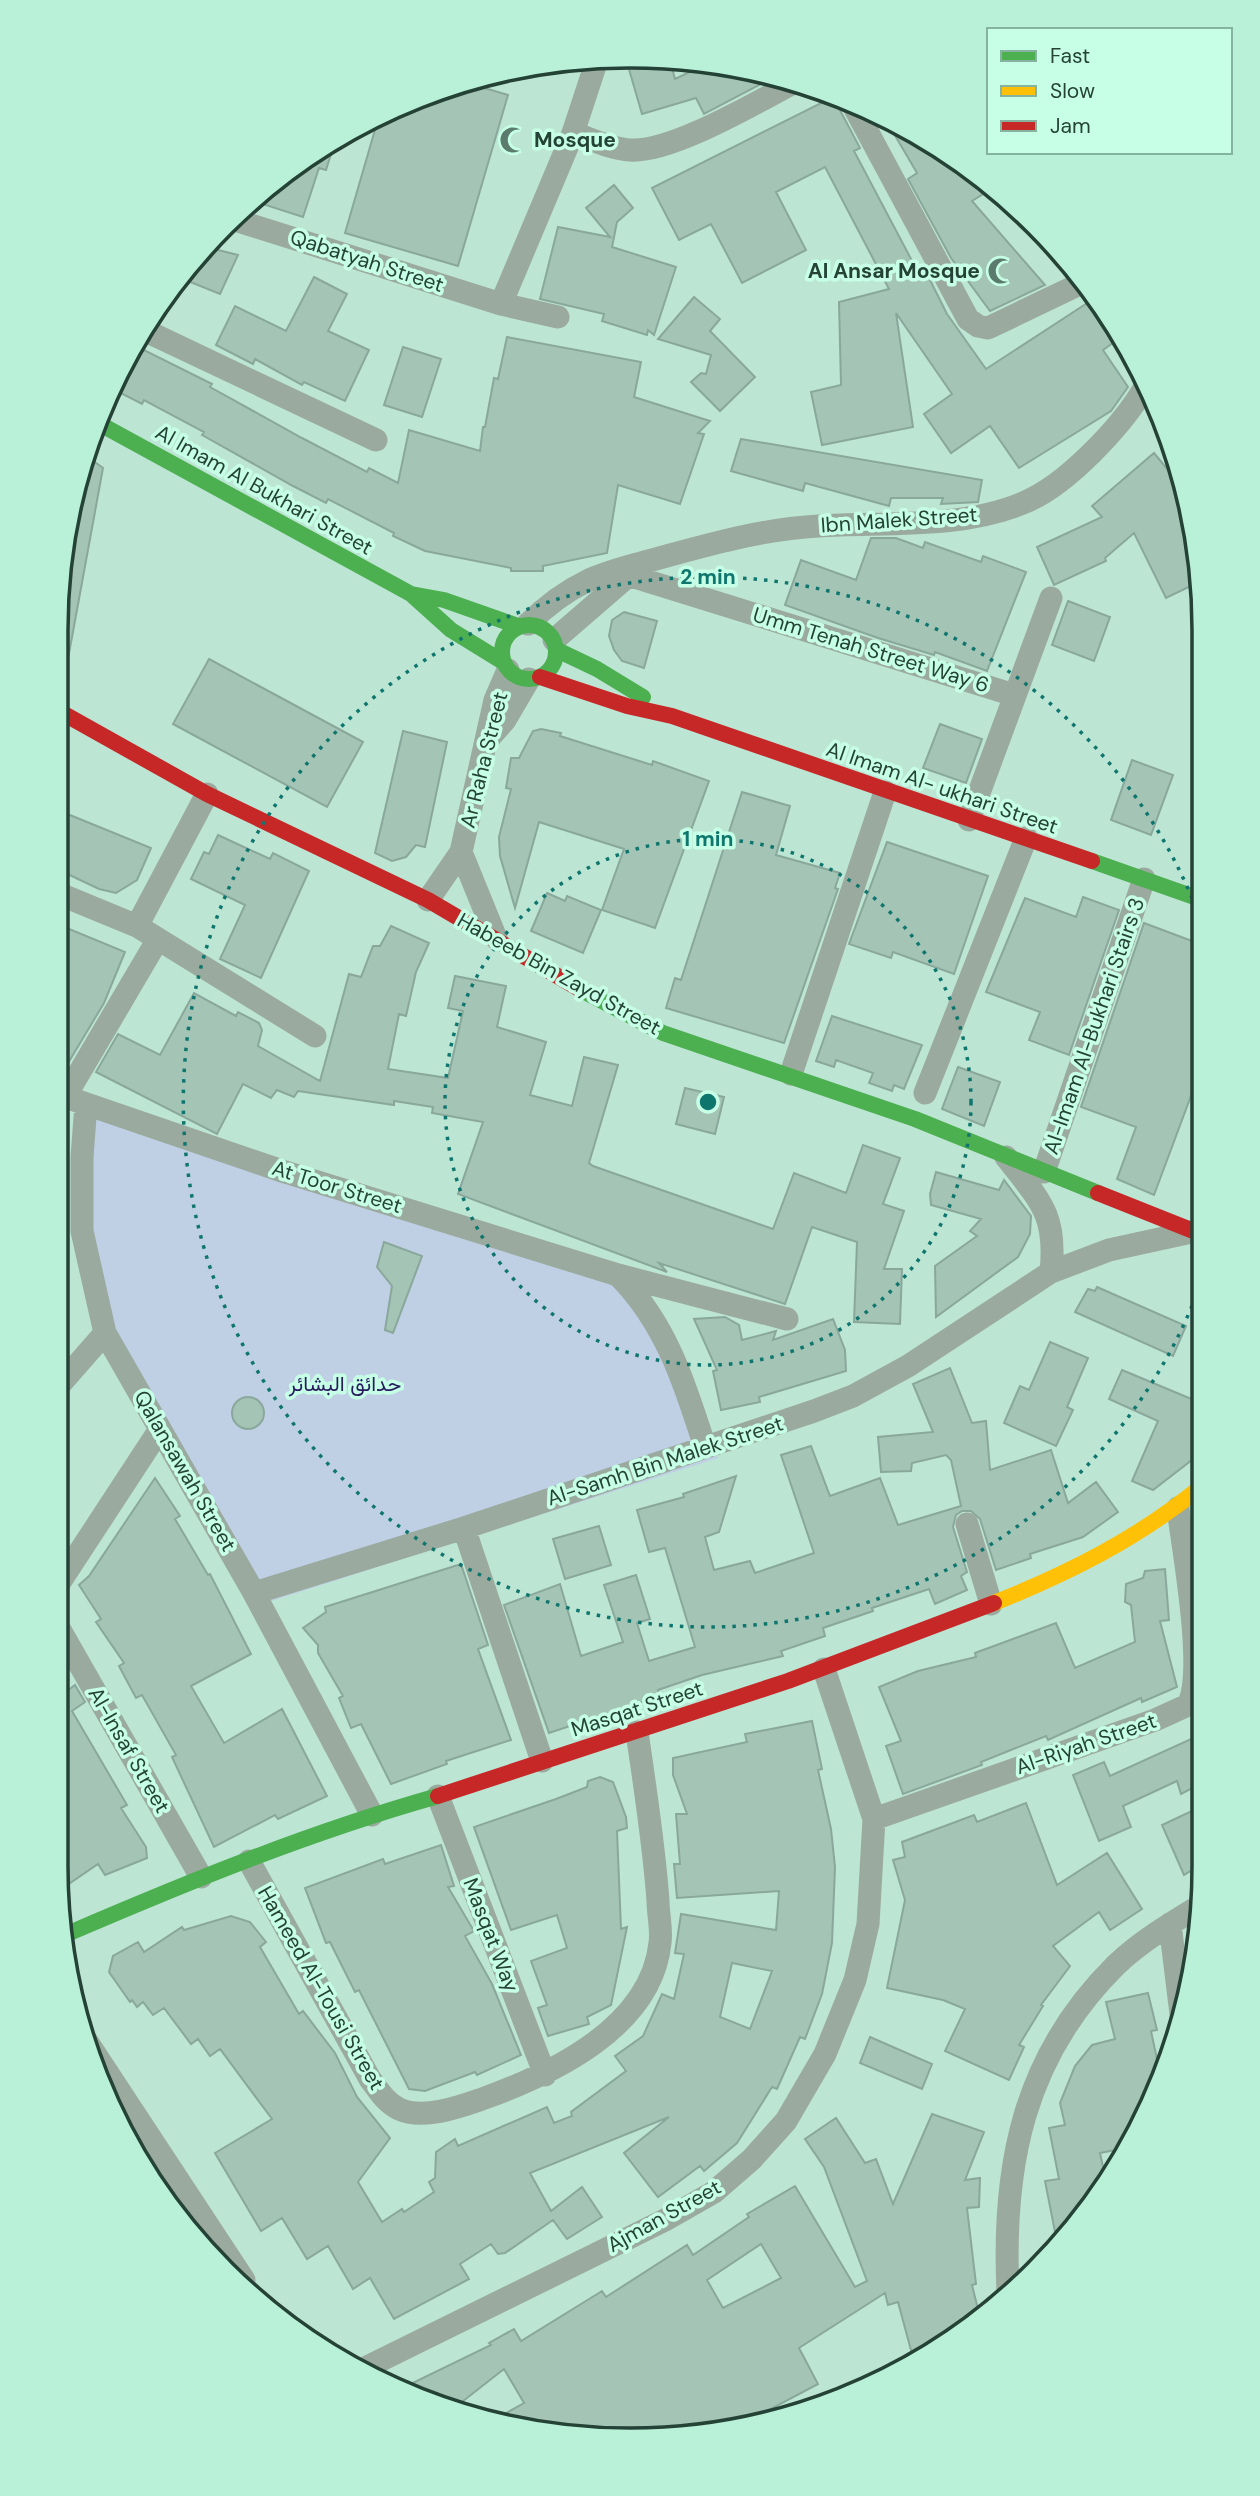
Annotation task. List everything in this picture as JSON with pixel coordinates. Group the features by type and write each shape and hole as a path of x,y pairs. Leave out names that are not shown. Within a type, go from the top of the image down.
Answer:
{"street":[{"path":"501,304 573,133 594,69"},
{"path":"573,133 632,150 666,143 735,114 782,89"},
{"path":"860,118 968,319 978,327 988,328 1074,286"},
{"name":"Qabatyah Street","path":"244,223 501,304 558,317"},
{"path":"153,334 376,440"},
{"name":"Ibn Malek Street","path":"523,625 553,600 649,561 774,530 891,524 1001,511 1026,502 1051,487 1083,461 1139,394"},
{"name":"Al Imam Al Bukhari Street","path":"106,427 411,594"},
{"name":"Ibn Malek Street","path":"555,645 618,574"},
{"name":"Umm Tenah Street Way 6","path":"618,574 1014,695"},
{"path":"411,594 444,600 523,625 543,628 555,645 671,716"},
{"path":"411,594 451,630 520,672 627,706 671,716"},
{"path":"969,820 1051,598"},
{"path":"520,672 504,641 523,625"},
{"path":"520,672 555,661 555,645"},
{"name":"Ar Raha Street","path":"461,852 489,738 495,700 520,672"},
{"name":"Habeeb Bin Zayd Street","path":"68,716 207,794 428,900 590,995 663,1033 791,1074 1192,1230"},
{"name":"Al Imam Al- ukhari Street","path":"671,716 1192,896"},
{"path":"791,1074 885,792"},
{"path":"137,926 207,794"},
{"path":"925,1093 1026,838"},
{"path":"428,900 461,852"},
{"path":"461,852 496,938"},
{"name":"Al-Imam Al-Bukhari Stairs 3","path":"1044,1172 1144,879"},
{"path":"68,898 137,926 315,1036"},
{"path":"69,1098 158,939"},
{"name":"At Toor Street","path":"69,1098 282,1171 618,1275 787,1319"},
{"name":"Qalansawah Street","path":"69,1098 82,1157 82,1231 104,1332 254,1593 372,1815"},
{"path":"1006,1157 1048,1215 1054,1241 1051,1272"},
{"name":"Al-Samh Bin Malek Street","path":"254,1593 464,1528 853,1396 956,1337 1051,1272 1110,1250 1192,1233"},
{"path":"618,1275 653,1317 684,1379 705,1447"},
{"path":"68,1376 104,1332"},
{"path":"68,1570 160,1429"},
{"name":"Masqat Street","path":"72,1932 201,1877 372,1815 637,1732 824,1669 991,1604 1079,1564 1178,1508 1192,1495"},
{"name":"Al-Riyah Street","path":"1178,1508 1192,1629"},
{"path":"967,1524 991,1604"},
{"path":"464,1528 542,1761"},
{"name":"Al-Insaf Street","path":"68,1644 201,1877"},
{"name":"Ajman Street","path":"372,2365 665,2220 714,2192 752,2159 786,2121 825,2054 855,1980 868,1924 874,1819 824,1669"},
{"name":"Al-Riyah Street","path":"874,1819 1155,1720 1188,1704 1192,1692"},
{"name":"Hameed Al-Tousi Street","path":"249,1861 370,2080 387,2102 401,2111 424,2113 458,2107 545,2075 595,2043 626,2013 648,1982 660,1943 656,1871 637,1732"},
{"name":"Masqat Way","path":"438,1796 545,2075"},
{"path":"1008,2281 1008,2191 1024,2113 1051,2048 1086,1998 1117,1964 1190,1912"},
{"path":"1170,1924 1178,1989"},
{"path":"108,2074 232,2262"}],"green space":[{"name":"حدائق البشائر","path":"79,1104 622,1279 676,1355 718,1458 259,1605 113,1328 89,1225"}],"building":[{"path":"629,68 672,70 675,79 690,72 761,84 704,114 696,98 642,114"},
{"path":"483,88 508,95 458,266 345,233 375,130 415,111"},
{"path":"822,102 839,109 860,148 854,151 920,276 927,274 947,314 986,369 1087,303 1113,343 1103,350 1128,387 1111,411 1019,468 990,426 951,453 924,414 952,394 896,313 913,427 822,445 811,392 841,385 839,302 889,289 825,167 776,192 806,250 742,283 711,224 679,240 652,188"},
{"path":"895,135 942,163 984,194 972,201 1045,285 990,311 951,258 908,179 917,173"},
{"path":"331,155 326,170 319,168 303,217 264,205 288,184"},
{"path":"614,185 633,208 617,222 612,247 676,267 654,335 648,330 647,335 602,321 604,314 540,299 558,227 610,237 586,208"},
{"path":"217,250 238,255 220,294 189,282"},
{"path":"314,277 347,294 328,331 369,350 345,401 304,382 302,385 255,359 253,364 216,345 235,306 286,331"},
{"path":"694,297 720,319 710,331 755,377 720,411 691,382 701,373 706,374 711,355 658,339"},
{"path":"507,337 641,362 634,397 710,421 698,433 704,434 680,504 618,485 607,553 543,566 543,571 511,571 511,568 425,551 328,499 326,503 293,486 202,435 204,432 144,400 142,404 121,393 144,350 212,384 210,387 302,438 367,472 369,468 398,483 409,430 480,451 494,378 498,379"},
{"path":"403,347 441,359 422,417 384,405"},
{"path":"741,439 982,480 978,502 941,504 943,498 891,498 889,506 805,483 803,491 731,471"},
{"path":"1154,453 1169,471 1173,485 1190,586 1166,598 1134,533 1105,558 1106,561 1054,585 1037,547 1102,517 1092,506"},
{"path":"94,462 103,468 68,659 69,593 79,520"},
{"path":"871,538 896,538 923,548 925,542 981,562 983,556 1026,572 987,671 935,652 934,655 878,638 785,605 801,560 856,580"},
{"path":"1068,601 1110,617 1094,661 1052,645"},
{"path":"624,612 657,621 644,668 622,661 609,636 612,620"},
{"path":"209,659 363,742 327,807 173,724"},
{"path":"940,724 982,739 966,783 923,768"},
{"path":"541,729 561,733 560,736 652,765 653,761 709,781 655,928 602,910 624,849 539,822 515,908 500,856 499,837 511,789 506,788 511,758 519,758 533,731"},
{"path":"403,731 447,742 425,847 416,845 406,857 392,861 375,853"},
{"path":"1132,760 1173,775 1151,835 1111,820"},
{"path":"742,792 790,806 776,855 840,873 835,888 838,889 784,1043 666,1008 675,978 681,980"},
{"path":"68,814 151,848 137,880 116,893 99,889 68,874"},
{"path":"218,835 270,859 273,853 309,871 261,978 220,959 245,905 191,879 204,852 209,854"},
{"path":"887,842 988,876 954,974 893,952 891,958 849,944"},
{"path":"547,893 565,901 567,896 601,910 583,953 531,931"},
{"path":"1083,897 1119,910 1069,1055 1029,1040 1040,1012 986,992 1025,898 1076,917"},
{"path":"1144,923 1192,941 1192,1093 1154,1195 1117,1179 1136,1127 1081,1107"},
{"path":"391,926 429,943 416,972 406,1016 399,1014 388,1069 448,1078 463,1011 448,1008 455,976 506,986 497,1027 546,1042 530,1095 572,1106 584,1057 618,1065 589,1163 593,1166 773,1229 794,1173 846,1193 863,1145 900,1158 883,1204 904,1211 884,1269 902,1269 900,1324 854,1322 857,1242 812,1227 785,1304 659,1263 667,1272 458,1194 483,1122 432,1113 433,1107 394,1101 394,1105 298,1091 294,1097 277,1090 271,1098 243,1084 217,1134 96,1072 118,1034 160,1055 194,993 236,1016 238,1012 259,1023 262,1030 258,1046 320,1081 349,974 361,977 373,946 380,946"},
{"path":"68,929 125,952 104,1003 68,1063"},
{"path":"832,1016 922,1045 904,1089 894,1085 892,1091 869,1083 873,1073 836,1060 834,1067 816,1061"},
{"path":"958,1067 1000,1082 984,1126 942,1109"},
{"path":"685,1088 724,1097 715,1134 676,1124"},
{"path":"936,1172 999,1190 1004,1180 1031,1216 1030,1234 1018,1257 936,1317 935,1266 977,1236 970,1231 981,1219 931,1205 930,1194"},
{"path":"384,1242 422,1256 393,1333 385,1330 392,1286 377,1267"},
{"path":"1097,1287 1186,1326 1173,1356 1075,1312 1088,1289 1095,1291"},
{"path":"725,1317 739,1325 742,1340 776,1331 773,1340 833,1319 845,1350 846,1371 759,1397 760,1402 721,1410 713,1371 717,1370 694,1319"},
{"path":"1050,1342 1088,1358 1067,1407 1073,1410 1056,1446 1004,1423 1020,1386 1029,1390"},
{"path":"950,1368 972,1423 986,1421 990,1470 1051,1450 1068,1503 1096,1482 1118,1512 1083,1537 1030,1554 1031,1558 996,1570 980,1519 971,1511 962,1511 956,1515 953,1527 967,1572 961,1576 967,1590 935,1604 929,1589 872,1608 873,1611 823,1628 825,1636 781,1651 783,1656 702,1675 658,1690 660,1696 549,1733 504,1605 560,1584 581,1656 623,1642 604,1585 636,1575 650,1619 637,1623 649,1661 695,1647 665,1548 649,1552 637,1510 684,1497 683,1494 736,1476 719,1532 705,1537 714,1570 750,1561 755,1573 814,1553 781,1455 811,1446 830,1496 880,1478 898,1525 961,1506 951,1460 946,1455 912,1463 911,1471 881,1472 878,1437 933,1432 913,1384"},
{"path":"1122,1370 1192,1399 1192,1460 1153,1490 1132,1481 1158,1421 1109,1399"},
{"path":"248,1397 259,1402 264,1413 259,1424 248,1429 237,1424 232,1413 237,1402"},
{"path":"155,1478 180,1516 175,1519 208,1575 210,1574 251,1654 191,1686 224,1743 282,1709 327,1796 278,1819 275,1815 214,1847 172,1757 176,1755 142,1695 136,1698 119,1666 124,1663 96,1622 101,1619 79,1585 89,1576"},
{"path":"599,1526 611,1565 565,1579 553,1539"},
{"path":"461,1564 488,1645 478,1649 511,1740 446,1761 447,1764 391,1784 361,1724 351,1728 339,1698 343,1696 318,1653 318,1645 303,1628 326,1612 325,1607"},
{"path":"1165,1569 1169,1620 1160,1621 1177,1687 1142,1702 1141,1698 1048,1740 1046,1736 981,1762 982,1765 903,1794 886,1746 901,1741 879,1687 918,1671 976,1657 975,1653 1056,1623 1075,1668 1135,1642 1131,1605 1125,1602 1126,1584 1143,1578 1145,1571"},
{"path":"75,1685 85,1702 72,1711 127,1805 121,1808 146,1847 147,1858 105,1875 98,1864 68,1884 68,1690"},
{"path":"812,1721 822,1769 818,1770 831,1829 835,1867 832,1943 822,1994 805,2039 800,2037 777,2089 772,2087 737,2143 704,2171 700,2166 658,2197 624,2153 669,2117 530,2173 551,2211 582,2187 602,2217 567,2239 553,2220 505,2253 498,2254 491,2244 460,2264 469,2279 394,2319 370,2278 353,2289 328,2246 307,2259 282,2218 261,2231 215,2153 272,2119 220,2049 210,2056 198,2039 191,2044 164,2008 153,2015 143,2002 137,2007 132,2000 130,2002 109,1972 113,1956 138,1942 144,1952 182,1927 184,1930 231,1916 250,1922 266,1942 260,1947 299,2014 303,2011 335,2053 357,2097 390,2138 358,2182 382,2222 402,2209 404,2212 434,2192 429,2182 435,2178 436,2152 455,2139 458,2146 547,2107 554,2123 572,2116 571,2112 626,2071 615,2056 643,2036 662,1994 674,1999 684,1954 675,1953 681,1914 776,1930 779,1891 677,1898 674,1864 680,1864 676,1814 687,1814 673,1775 673,1758 747,1742 745,1734","holes":["732,1963 772,1971 750,2029 720,2017"]},
{"path":"1192,1739 1192,1788 1181,1794 1177,1781 1123,1806 1131,1827 1099,1841 1073,1775 1104,1762 1110,1776"},
{"path":"600,1777 613,1782 626,1817 627,1828 617,1831 621,1929 627,1927 611,2005 587,2017 589,2024 548,2036 538,2008 547,2005 531,1961 567,1948 557,1915 511,1930 474,1827 587,1787 588,1781"},
{"path":"1026,1803 1057,1885 1107,1853 1142,1909 1110,1930 1099,1912 1053,1946 1070,1966 1041,2005 1043,2006 1019,2045 1024,2047 1009,2080 945,2051 965,2009 943,2000 887,1988 905,1900 893,1860 905,1857 902,1842 974,1815 977,1822"},
{"path":"1192,1811 1192,1870 1184,1875 1162,1825"},
{"path":"441,1845 454,1886 448,1887 474,1931 465,1936 492,1984 521,2055 477,2075 475,2072 425,2091 409,2089 359,1990 355,1992 330,1942 326,1943 305,1888 383,1859 385,1864"},
{"path":"1148,1993 1157,2030 1151,2031 1157,2060 1134,2114 1116,2147 1114,2150 1100,2153 1103,2168 1076,2208 1055,2232 1045,2181 1059,2179 1049,2128 1065,2125 1060,2103 1075,2066 1092,2045 1115,2039 1106,2002"},
{"path":"870,2037 932,2064 922,2089 860,2063"},
{"path":"932,2114 984,2132 965,2180 980,2178 979,2207 967,2208 976,2284 972,2285 978,2307 911,2352 898,2302 888,2305 885,2293 799,2348 818,2384 767,2411 740,2417 667,2427 593,2427 505,2414 524,2403 504,2369 462,2402 412,2383 491,2345 489,2343 514,2329 521,2341 602,2291 606,2297 687,2245 693,2255 749,2217 747,2214 795,2186 855,2287 867,2281 824,2167 805,2139 836,2118 865,2163 876,2159 893,2204","holes":["761,2244 781,2278 723,2308 707,2280"]}],"traffic: fast":[{"path":"106,427 411,594 451,630 503,662"},
{"path":"411,594 444,600 518,626"},
{"path":"534,625 544,629 552,637 556,652 552,667 544,675 524,679 514,675 506,667 502,647 506,637 514,629 534,625"},
{"path":"557,650 597,669 643,697"},
{"path":"1092,861 1192,896"},
{"path":"583,991 663,1033 915,1119 1098,1193"},
{"path":"72,1932 250,1859 343,1825 438,1796"}],"traffic: slow":[{"path":"994,1603 1102,1553 1192,1494"}],"traffic: jam":[{"path":"540,677 627,706 672,716 1092,861"},
{"path":"68,716 207,794 428,900 583,991"},
{"path":"1098,1193 1192,1230"},
{"path":"438,1796 788,1681 994,1603"}],"place":[{"name":"Mosque","path":"513,140"},
{"name":"Al Ansar Mosque","path":"1001,271"}]}
